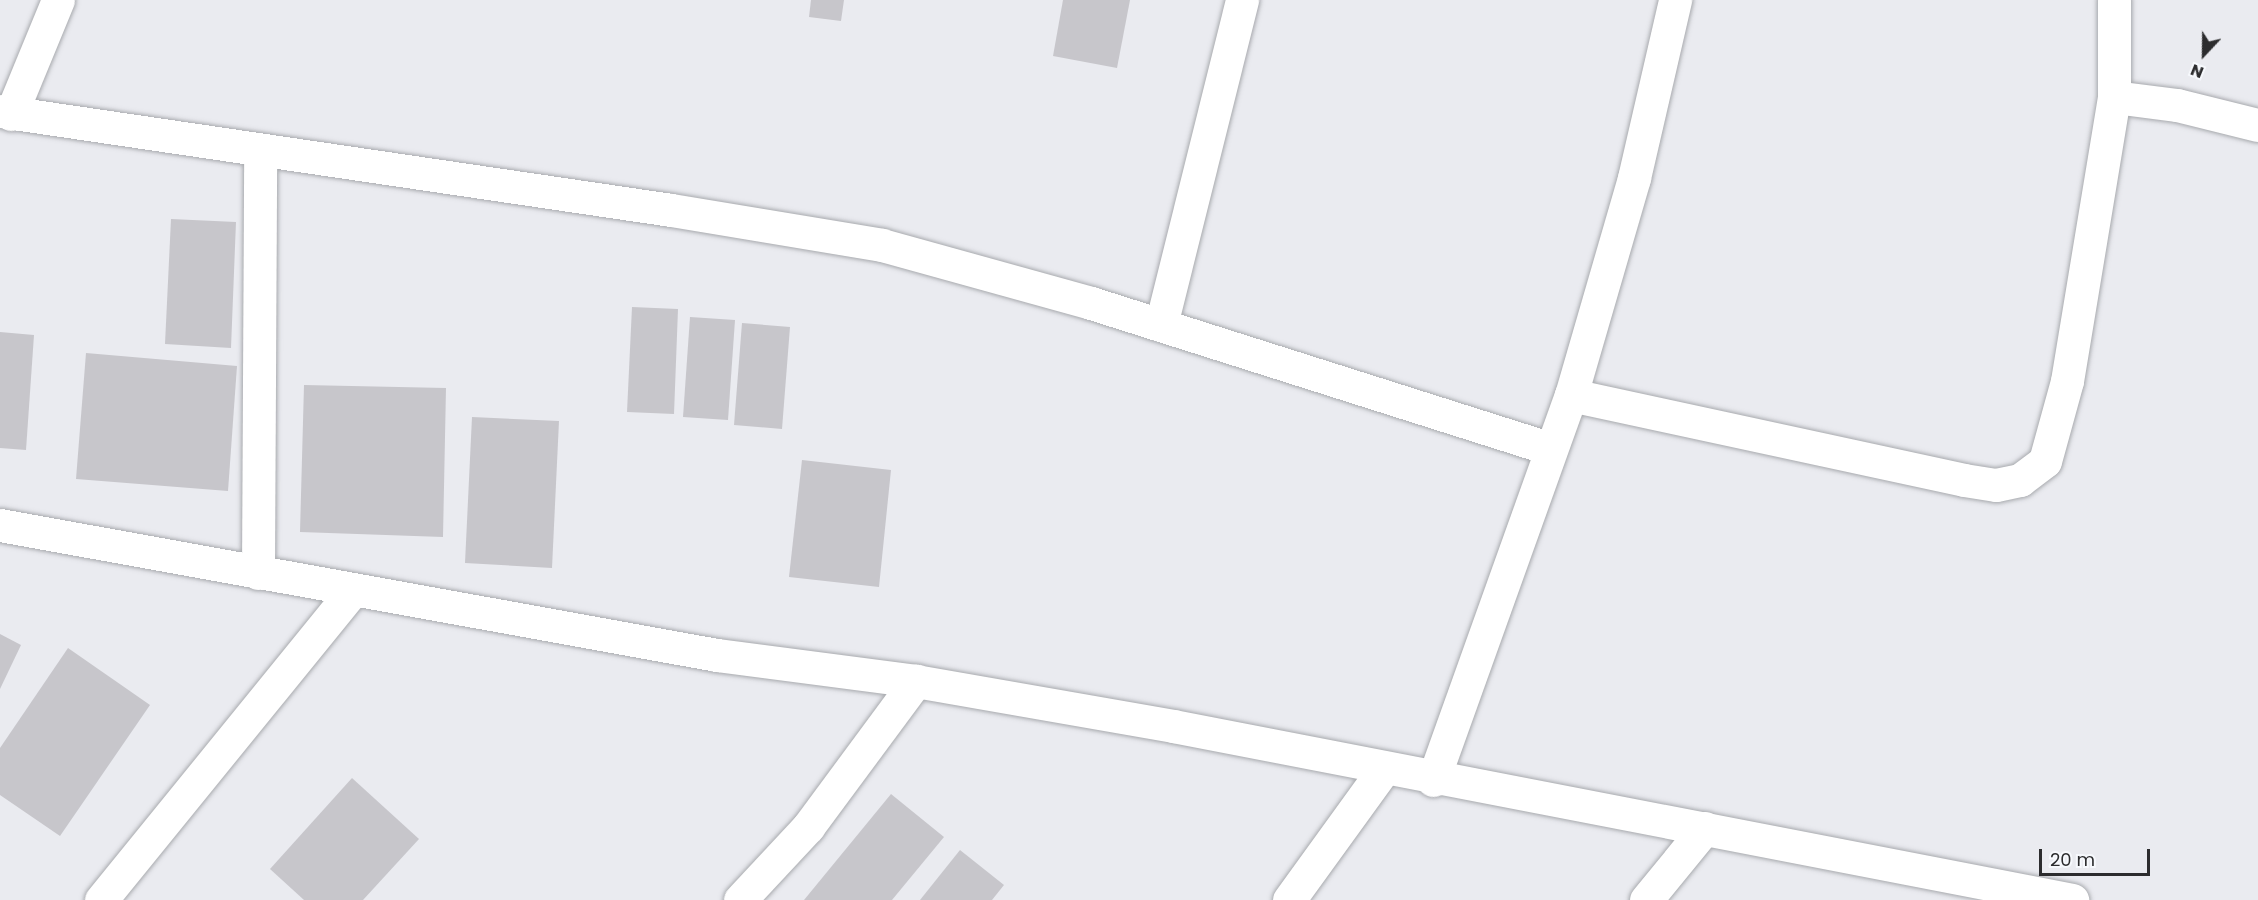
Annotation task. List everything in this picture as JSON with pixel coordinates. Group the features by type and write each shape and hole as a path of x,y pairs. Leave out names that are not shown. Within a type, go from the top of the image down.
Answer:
{"street":[{"path":"58,0 6,112 671,210 882,245 1161,325 1550,449"},
{"path":"1161,325 1242,0"},
{"path":"1433,780 1571,395 1634,178 1675,0"},
{"path":"1571,395 1964,480 1996,485 2020,480 2045,461 2067,381 2114,97 2114,0"},
{"path":"2114,97 2177,105 2258,125"},
{"path":"258,573 260,151"},
{"path":"0,525 352,591 717,655 916,681 1173,726 1433,780 1705,828 2072,900"},
{"path":"101,900 352,591"},
{"path":"740,900 808,827 916,681"},
{"path":"1288,900 1384,769"},
{"path":"1646,900 1705,828"}],"building":[{"path":"811,0 844,0 841,21 809,17"},
{"path":"1063,0 1130,0 1117,68 1053,56"},
{"path":"171,219 236,222 231,348 165,344"},
{"path":"632,307 678,309 674,414 627,412"},
{"path":"690,317 735,320 728,420 683,417"},
{"path":"742,323 790,327 782,429 734,425"},
{"path":"0,332 34,335 26,450 0,448"},
{"path":"86,353 237,366 228,491 76,479"},
{"path":"304,385 446,388 443,537 300,532"},
{"path":"472,417 559,421 552,568 465,563"},
{"path":"802,460 891,470 879,587 789,577"},
{"path":"0,634 21,645 0,689"},
{"path":"68,648 150,705 60,836 0,795 0,748"},
{"path":"352,778 419,839 363,900 304,900 270,869"},
{"path":"891,794 944,837 892,900 804,900"},
{"path":"960,850 1004,885 992,900 920,900"}]}
